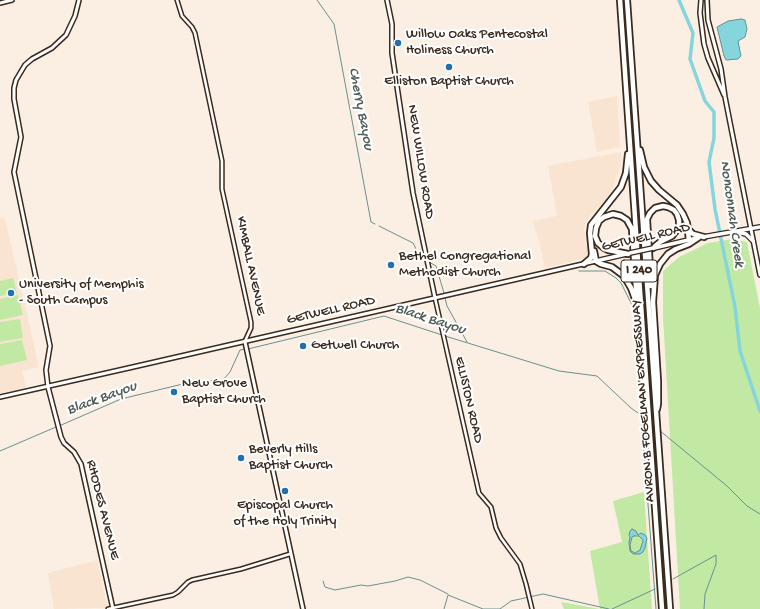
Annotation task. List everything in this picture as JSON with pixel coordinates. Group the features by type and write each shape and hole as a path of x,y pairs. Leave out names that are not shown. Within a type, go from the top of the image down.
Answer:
{"highway":[{"name":"AVRON B FOGELMAN EXPRESSWAY","path":"620,0 662,609"},
{"name":"AVRON B FOGELMAN EXPRESSWAY","path":"627,0 670,609"},
{"path":"629,130 628,162 621,187 592,222 590,231 596,261 615,268 625,278 634,297 648,410"},
{"path":"637,137 642,163 647,174 656,187 679,208 684,217 688,240"},
{"path":"653,248 672,236 679,226 677,214 668,206 660,206 653,209 647,221 658,391 656,415"},
{"path":"629,254 608,250 598,243 596,228 599,221 604,217 613,214 621,216 627,220 631,227 638,323"},
{"path":"687,228 693,234 704,237"},
{"path":"653,302 655,275 662,260 672,251 689,244 698,238"},
{"path":"584,264 592,256 592,245"}],"main road":[{"path":"0,3 12,0"},
{"name":"RHODES AVENUE","path":"79,0 75,16 66,35 52,48 32,59 25,65 19,74 14,88 14,99 21,137 14,167 14,178 50,346 46,370 57,427 64,443 74,452 81,464 112,608"},
{"name":"NEW WILLOW ROAD","path":"387,0 392,30 392,53 413,193 435,298"},
{"path":"701,0 700,13 704,44 708,58 725,97"},
{"path":"707,0 708,20 724,86 760,275"},
{"name":"GETWELL ROAD","path":"0,396 244,342 688,240 760,227"},
{"path":"734,232 746,234 753,241"},
{"path":"244,342 303,609"}],"street":[{"name":"KIMBALL AVENUE","path":"177,0 182,16 192,27 195,34 222,161 222,189 251,322 251,328 244,342"},
{"name":"ELLISTON ROAD","path":"435,298 479,493 492,511 496,528 501,538 514,555 521,568 532,609"},
{"path":"108,609 173,595 192,580 242,569 290,554"}],"shaded area":[{"path":"617,96 620,147 597,152 588,102"},
{"path":"621,152 622,161 614,185 607,198 589,217 584,229 589,257 545,268 539,240 532,221 557,216 548,166"},
{"name":"University of Memphis - South Campus","path":"5,218 39,367 22,371 26,388 0,394 0,219"},
{"path":"97,560 107,605 106,608 54,609 48,573"}],"green space":[{"path":"733,239 747,242 760,308 760,609 680,609 663,317 663,271 679,257 708,243"},
{"path":"13,278 17,293 0,296 0,281"},
{"path":"18,295 23,315 0,320 0,299"},
{"path":"20,319 23,338 0,342 0,322"},
{"path":"22,340 27,360 0,366 0,344"},
{"path":"644,492 652,609 600,609 590,551 622,542 613,501"},
{"path":"561,602 600,609 564,609"}],"water":[{"path":"741,19 745,20 747,29 745,37 738,41 741,56 738,59 726,60 717,27 728,21"},
{"path":"632,529 636,531 638,535 641,533 647,538 645,548 640,554 633,554 630,551 629,535","holes":["639,536 643,541 640,550 635,553 631,551 630,545 632,537"]}],"waterway":[{"name":"Cherry Bayou","path":"317,0 334,24 371,222 375,224"},
{"name":"Nonconnah Creek","path":"679,0 693,33 690,59 705,101 714,112 714,138 709,162 715,209 735,307 740,351 760,411"},
{"name":"Cherry Bayou","path":"379,226 413,243 419,255 425,259"},
{"name":"Cherry Bayou","path":"429,262 436,266 444,293"},
{"path":"579,271 605,271 616,278 621,283 633,307 656,609"},
{"name":"Cherry Bayou","path":"445,298 447,306 467,342"},
{"name":"Black Bayou","path":"248,349 384,316 442,335"},
{"name":"Black Bayou","path":"445,336 559,371 597,376 631,408 648,420"},
{"name":"Black Bayou","path":"59,426 121,399 191,382 223,380 230,372 240,350 245,349"},
{"name":"Black Bayou","path":"0,451 56,427"},
{"name":"Black Bayou","path":"659,430 727,486 747,506 760,514"},
{"path":"673,579 716,555 716,564 705,594 704,609"},
{"path":"323,581 325,587 335,590 361,585 368,586 408,577 420,580 448,594"},
{"path":"612,609 655,589"},
{"path":"444,609 448,595 483,609 500,609 511,601 543,594 609,609"}],"place":[{"name":"Willow Oaks Pentecostal Holiness Church","path":"398,43"},
{"name":"Elliston Baptist Church","path":"449,67"},
{"name":"Bethel Congregational Methodist Church","path":"391,265"},
{"name":"University of Memphis - South Campus","path":"11,293"},
{"name":"Getwell Church","path":"303,346"},
{"name":"New Grove Baptist Church","path":"174,392"},
{"name":"Beverly Hills Baptist Church","path":"241,458"},
{"name":"Episcopal Church of the Holy Trinity","path":"285,491"}]}
